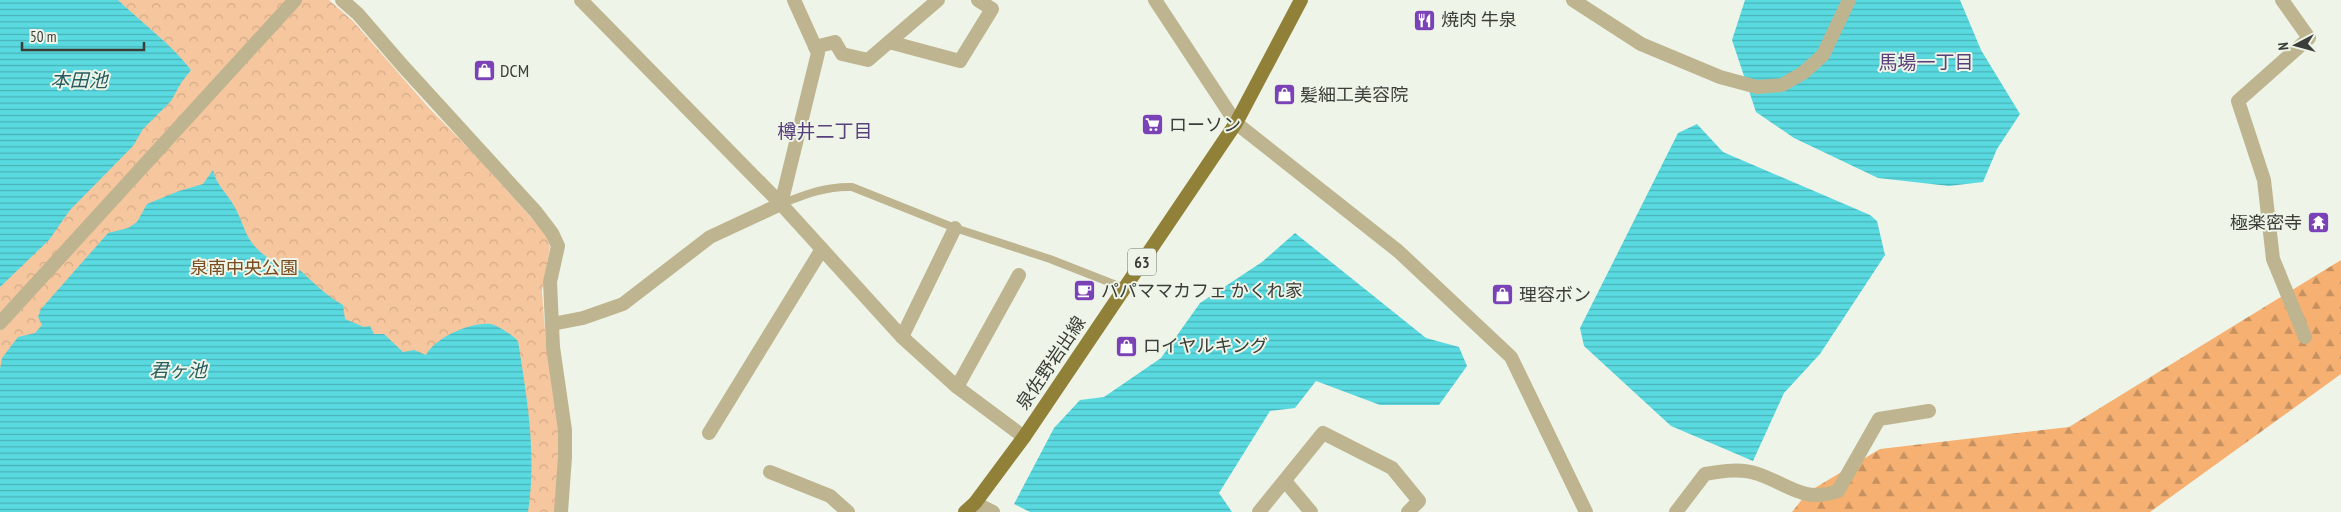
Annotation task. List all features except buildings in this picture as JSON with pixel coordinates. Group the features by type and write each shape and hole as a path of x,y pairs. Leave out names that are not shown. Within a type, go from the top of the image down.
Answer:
{"main road":[{"name":"泉佐野岩出線","path":"971,509 1024,437 1236,124 1302,0"}],"street":[{"path":"0,323 295,0"},
{"path":"342,0 358,14 536,212 552,233 558,246 550,282 553,347 564,430 565,458 560,512"},
{"path":"580,0 781,204 902,337 957,387 1024,437"},
{"path":"781,204 818,52 794,0"},
{"path":"816,47 835,42 842,54 868,60 938,0"},
{"path":"889,42 960,61 992,9 978,0"},
{"path":"1155,0 1236,124 1398,250 1511,357 1586,512"},
{"path":"1573,0 1641,44 1720,77 1758,87 1782,85 1803,73 1823,55 1849,0"},
{"path":"2282,0 2309,38 2238,101 2264,180 2273,259 2305,337"},
{"path":"552,324 583,318 623,304 710,237 781,204"},
{"path":"902,337 955,228"},
{"path":"709,433 822,249"},
{"path":"957,387 1019,275"},
{"path":"1676,512 1705,474 1730,470 1757,473 1810,496 1824,496 1838,491 1879,419 1929,411"},
{"path":"1259,512 1323,433 1392,468 1419,501 1408,512"},
{"path":"770,472 830,496 848,512"},
{"path":"1285,482 1311,512"},
{"path":"971,509 993,512"}],"lane":[{"path":"781,204 816,191 837,186 852,187 955,228 1050,260 1124,288"}],"green space":[{"name":"泉南中央公園","path":"0,0 329,0 353,21 429,108 475,155 545,233 550,247 542,291 546,344 561,439 557,512 0,512"},
{"path":"2341,260 2341,374 2150,512 1792,512 1808,492 1880,449 2069,427"}],"water":[{"name":"本田池","path":"0,0 118,0 165,42 191,70 171,101 143,129 133,146 70,210 49,240 0,287"},
{"path":"1745,0 1960,0 1981,50 2020,114 1997,149 1983,182 1949,186 1878,178 1794,138 1756,112 1732,40"},
{"path":"1697,124 1723,152 1870,215 1877,221 1885,255 1820,354 1784,393 1753,461 1671,426 1584,346 1580,328 1678,133"},
{"name":"君ヶ池","path":"213,170 219,185 234,206 246,233 259,251 271,260 298,269 343,305 345,319 364,327 370,326 374,334 384,334 403,352 414,350 426,355 437,343 454,332 483,324 491,324 498,327 518,341 530,426 532,469 528,512 0,512 0,369 2,358 18,337 35,333 42,325 38,317 41,309 108,233 128,228 137,222 147,204 203,184"},
{"path":"1295,233 1426,338 1459,347 1467,366 1439,405 1380,405 1316,381 1295,408 1270,411 1219,493 1232,512 1030,512 1014,504 1054,428 1080,400 1104,397 1161,358 1200,303 1262,262"}],"place":[{"name":"焼肉 牛泉","path":"1425,20"},
{"name":"DCM","path":"484,71"},
{"name":"髪細工美容院","path":"1284,95"},
{"name":"ローソン","path":"1153,125"},
{"name":"極楽密寺","path":"2318,223"},
{"name":"パパママカフェ かくれ家","path":"1085,291"},
{"name":"理容ボン","path":"1503,295"},
{"name":"ロイヤルキング","path":"1127,346"}],"district":[{"name":"馬場一丁目","path":"1926,62"},
{"name":"樽井二丁目","path":"825,131"}]}
